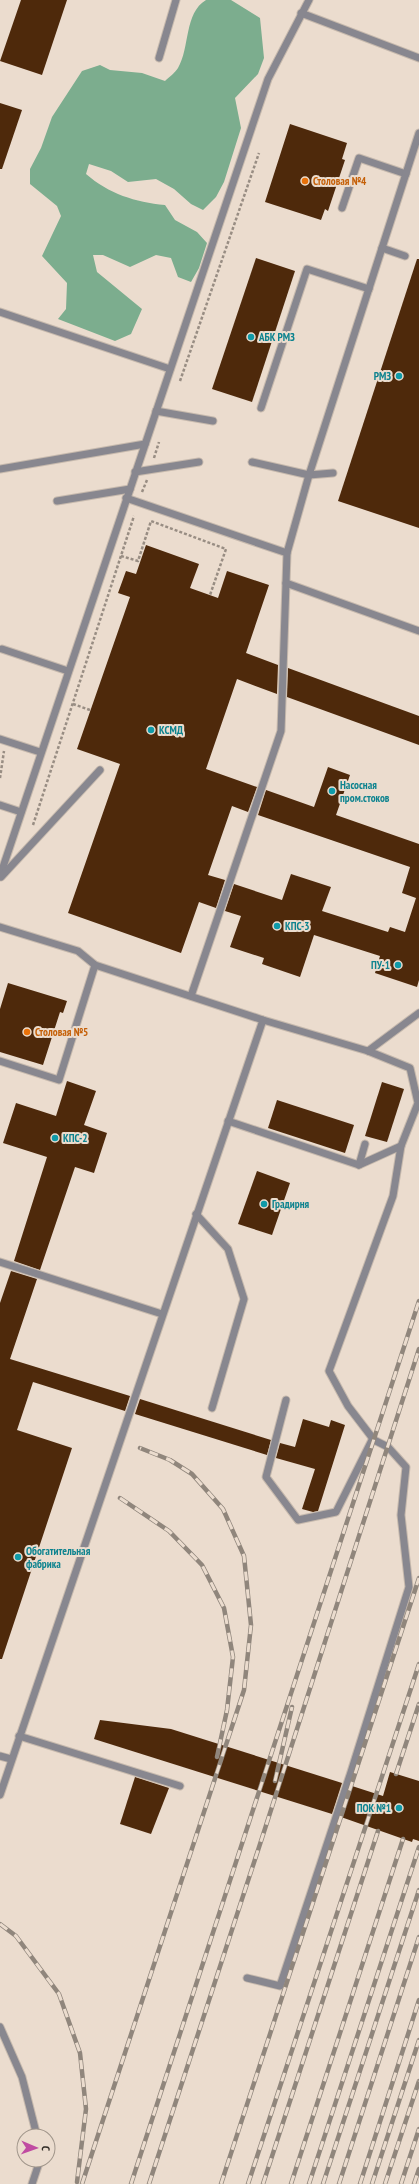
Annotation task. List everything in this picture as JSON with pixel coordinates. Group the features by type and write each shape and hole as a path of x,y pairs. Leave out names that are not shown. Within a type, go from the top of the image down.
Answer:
{"lane":[{"path":"160,58 176,0"},
{"path":"0,877 40,752 268,79 309,0"},
{"path":"301,13 419,58"},
{"path":"191,996 281,731 287,553 309,474 419,133"},
{"path":"342,208 359,158 406,174"},
{"path":"382,248 405,256"},
{"path":"261,408 307,269 369,289"},
{"path":"0,312 170,368"},
{"path":"156,411 213,421"},
{"path":"0,469 145,444"},
{"path":"135,472 199,462"},
{"path":"252,462 309,474 333,472"},
{"path":"57,501 130,489"},
{"path":"126,498 287,553"},
{"path":"286,584 419,631"},
{"path":"2,650 68,671"},
{"path":"0,739 40,752"},
{"path":"0,877 100,770"},
{"path":"0,805 21,812"},
{"path":"0,927 78,950 96,965 263,1020 368,1051 410,1068 418,1103 401,1146 393,1196 329,1371 348,1406 373,1438 388,1447 406,1467 401,1515 409,1587 352,1772 280,1986 247,1978"},
{"path":"0,1061 59,1080 96,965"},
{"path":"368,1051 419,1013"},
{"path":"0,1795 263,1020"},
{"path":"228,1121 359,1165 401,1146"},
{"path":"359,1165 364,1144"},
{"path":"196,1214 228,1249 244,1299 212,1408"},
{"path":"0,1262 162,1314"},
{"path":"286,1400 266,1477 298,1520 336,1512 373,1438"},
{"path":"19,1736 180,1786"},
{"path":"0,1756 11,1759"},
{"path":"0,2027 22,2078 36,2128"},
{"path":"32,2184 37,2168"}],"path":[{"path":"121,556 138,561 151,521 226,548 210,595"},
{"path":"73,704 90,710"}],"green space":[{"path":"206,0 231,0 260,18 264,58 258,74 235,98 241,128 224,182 216,197 203,210 191,204 174,189 156,179 128,182 111,171 89,164 86,174 104,187 123,196 143,202 165,205 175,220 197,232 207,243 199,268 191,282 178,277 171,258 156,255 130,267 103,255 93,255 97,272 142,309 131,334 115,341 58,319 66,309 67,283 42,256 61,216 57,206 30,184 30,169 41,148 52,117 82,71 100,65 110,70 142,73 165,81 178,68 182,60 188,31 194,13"}],"building":[{"path":"21,0 67,0 42,75 0,61"},
{"path":"0,103 22,110 2,169 0,169"},
{"name":"Столовая №4","path":"290,124 347,143 342,159 345,160 328,211 325,209 321,220 265,202"},
{"name":"АБК РМЗ","path":"256,258 295,271 252,402 212,389"},
{"name":"РМЗ","path":"417,259 419,259 419,528 338,501"},
{"name":"КСМД","path":"146,545 199,564 190,588 218,598 227,571 269,585 246,653 278,665 277,694 237,679 206,769 257,787 248,812 232,806 208,875 225,880 216,908 199,902 181,953 68,913 120,764 77,749 130,597 118,593 126,571 136,574"},
{"path":"288,668 419,716 419,745 287,697"},
{"path":"328,767 350,775 336,815 419,844 419,980 417,987 375,973 380,956 314,935 300,977 262,964 264,958 230,947 241,916 225,911 234,884 282,900 291,874 331,887 322,911 388,932 390,927 405,932 416,898 402,893 410,867 258,815 266,790 314,807"},
{"name":"Столовая №5","path":"8,983 67,1001 63,1013 60,1012 43,1065 0,1052 0,1009"},
{"path":"67,1081 96,1091 84,1125 107,1133 94,1173 75,1167 40,1270 14,1261 47,1157 3,1143 16,1103 56,1116"},
{"path":"382,1082 404,1089 387,1142 365,1136"},
{"path":"277,1100 354,1125 345,1153 268,1128"},
{"name":"Градирня","path":"257,1171 290,1183 272,1235 238,1224"},
{"name":"Обогатительная фабрика","path":"11,1271 37,1279 10,1359 130,1396 125,1411 33,1382 17,1430 72,1448 2,1659 0,1659 0,1303"},
{"path":"140,1399 271,1440 267,1455 135,1414"},
{"path":"303,1419 329,1427 331,1420 345,1425 318,1511 313,1512 302,1509 315,1469 276,1458 280,1443 295,1447"},
{"path":"100,1720 171,1729 342,1783 332,1814 94,1739"},
{"name":"ПОК №1","path":"390,1772 419,1781 419,1841 413,1839 412,1842 341,1817 352,1786 383,1796"},
{"path":"135,1777 169,1788 151,1834 120,1824"}],"railway":[{"path":"131,2184 419,1301"},
{"path":"149,2184 419,1349"},
{"path":"82,2184 244,1690 251,1625 244,1556 223,1509 192,1474 170,1460 140,1448"},
{"path":"120,1498 169,1531 202,1565 224,1608 233,1657 227,1710 217,1757"},
{"path":"221,2184 419,1578"},
{"path":"248,2184 419,1664"},
{"path":"396,1774 419,1704"},
{"path":"275,1781 292,1707"},
{"path":"263,2184 378,1831"},
{"path":"291,2184 403,1839"},
{"path":"309,2184 419,1847"},
{"path":"323,2184 419,1890"},
{"path":"0,1924 16,1936 59,1994 80,2053 86,2109 77,2182"},
{"path":"339,2184 419,1937"},
{"path":"360,2184 419,2000"},
{"path":"372,2184 419,2040"},
{"path":"385,2184 419,2081"},
{"path":"401,2184 419,2129"},
{"path":"414,2184 419,2169"}],"place":[{"name":"Столовая №4","path":"305,181"},
{"name":"АБК РМЗ","path":"251,337"},
{"name":"РМЗ","path":"399,376"},
{"name":"КСМД","path":"151,730"},
{"name":"Насосная пром.стоков","path":"332,791"},
{"name":"КПС-3","path":"277,926"},
{"name":"ПУ-1","path":"398,965"},
{"name":"Столовая №5","path":"27,1032"},
{"name":"КПС-2","path":"55,1138"},
{"name":"Градирня","path":"264,1204"},
{"name":"Обогатительная фабрика","path":"18,1557"},
{"name":"ПОК №1","path":"399,1808"}]}
